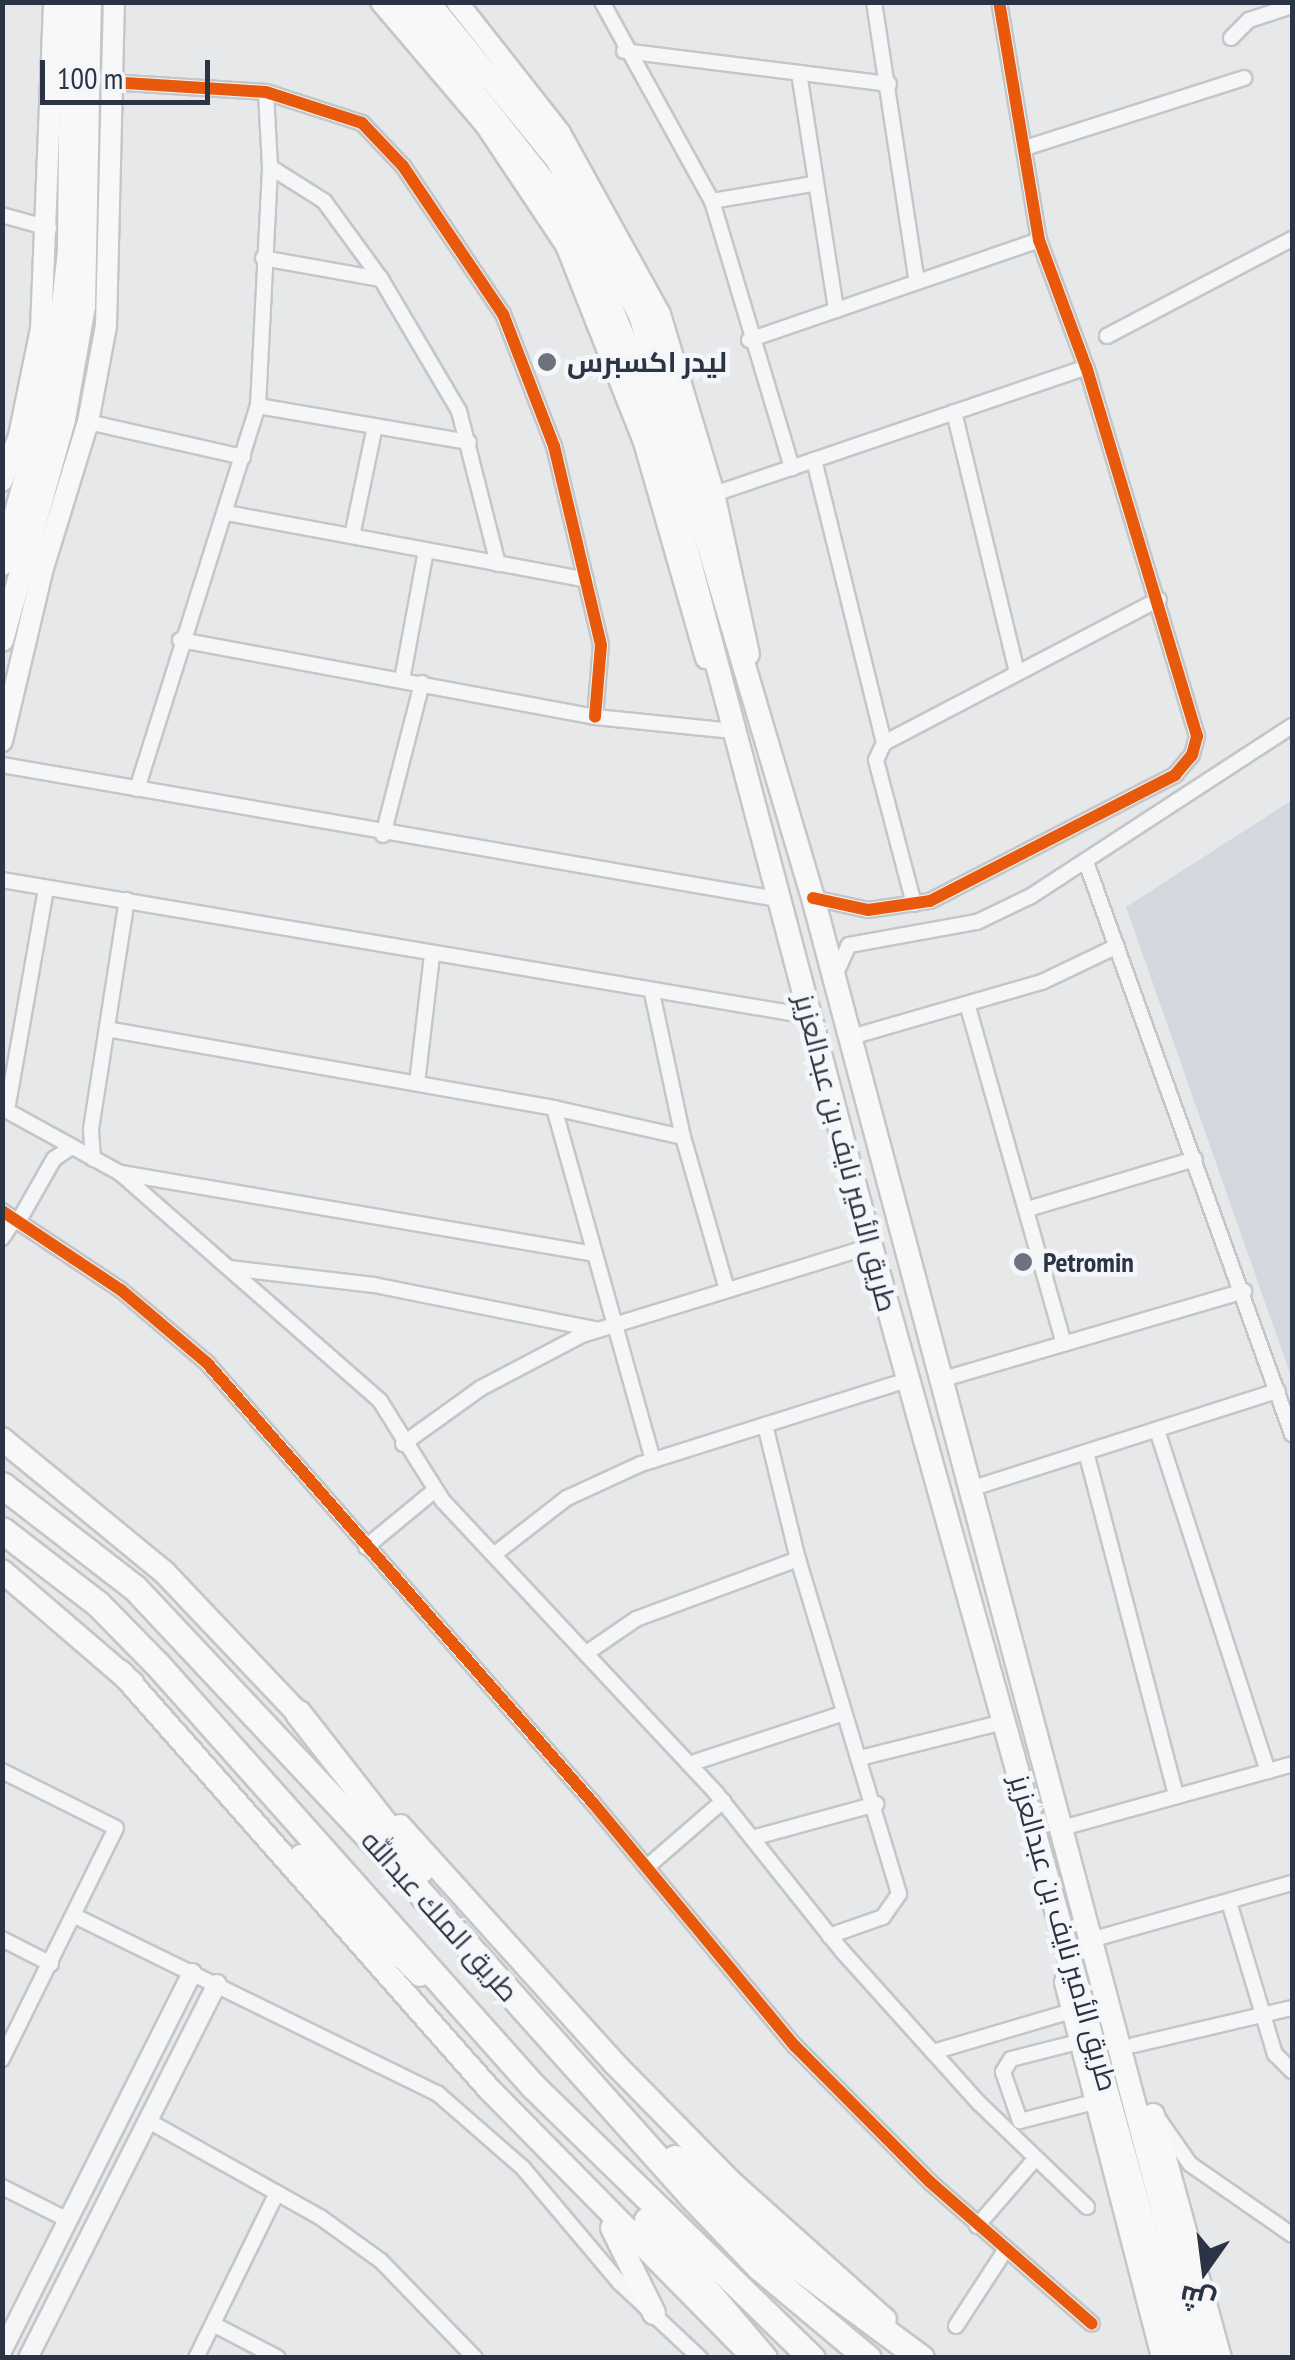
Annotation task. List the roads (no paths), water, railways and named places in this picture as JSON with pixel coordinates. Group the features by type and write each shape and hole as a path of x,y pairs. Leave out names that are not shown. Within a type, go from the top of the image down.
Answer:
{"highway":[{"name":"طريق الملك عبدالله","path":"2,1485 135,1588 209,1663 758,2267 868,2358"},
{"name":"طريق الملك عبدالله","path":"2,1530 98,1604 157,1664 533,2086 812,2358"},
{"path":"298,1713 568,2059 780,2254 922,2358"},
{"path":"533,2086 764,2358"}],"main road":[{"path":"2,480 19,436 41,328 50,228 54,2"},
{"path":"2,564 49,392 62,314 69,251 71,2"},
{"path":"2,640 64,419 84,306 90,2"},
{"path":"2,741 43,568 88,422 106,326 114,2"},
{"path":"381,2 485,124 566,245 638,426 697,634 733,731"},
{"name":"طريق الأمير نايف بن عبدالعزيز","path":"402,2 491,91 584,202 640,315 814,898 1202,2358"},
{"name":"طريق الأمير نايف بن عبدالعزيز","path":"428,2 491,91 560,202 618,318 668,470 733,731 871,1246 1182,2358"},
{"path":"458,2 560,133 636,262 660,314 714,494 762,725"},
{"path":"2,1438 164,1572 298,1713 615,2064 732,2183 922,2358"},
{"path":"2,1571 121,1672 533,2086"},
{"path":"121,1672 490,2089 754,2358"},
{"path":"1048,1885 1078,2042 1163,2358"},
{"path":"1093,1952 1134,2045 1220,2358"},
{"path":"589,2192 626,2249 654,2313"}],"street":[{"path":"602,2 624,51 712,202 749,340 792,468"},
{"path":"874,2 917,282"},
{"path":"814,898 868,910 914,904 1057,839 1174,776 1192,755 1197,736 1159,599 1086,367 1039,240 1028,147 999,2"},
{"path":"1232,38 1249,20 1292,6"},
{"path":"624,51 888,84"},
{"path":"799,72 813,184 836,310"},
{"path":"1028,147 1244,78"},
{"path":"110,82 266,92 362,123 403,166 503,314 554,446 602,644 595,717"},
{"path":"137,789 180,640 226,513 258,406 270,168 266,92"},
{"path":"270,168 324,201 381,279 460,411 498,564"},
{"path":"712,202 813,184"},
{"path":"2,215 50,228"},
{"path":"1107,336 1292,239"},
{"path":"749,340 1039,240"},
{"path":"263,258 381,279"},
{"path":"714,494 1086,367"},
{"path":"258,406 469,442"},
{"path":"954,412 1016,674"},
{"path":"88,422 243,456"},
{"path":"352,536 375,426"},
{"path":"814,460 884,743"},
{"path":"226,513 586,580"},
{"path":"402,680 426,550"},
{"path":"914,904 876,760 884,743 1159,599"},
{"path":"180,640 595,717 733,731"},
{"path":"383,835 422,683"},
{"path":"834,978 849,945 976,922 1086,862 1292,726"},
{"path":"2,765 383,835 777,899"},
{"path":"1086,862 1244,1291 1292,1434"},
{"path":"2,880 652,993 809,1016"},
{"path":"46,888 4,1108 120,1173 380,1401 403,1444 435,1490 723,1801 829,1936 933,2052 1087,2207"},
{"path":"93,1159 91,1129 127,900"},
{"path":"851,1037 968,1007 1117,946"},
{"path":"417,1084 432,955"},
{"path":"652,993 683,1137 726,1286"},
{"path":"968,1007 1018,1200 1028,1209 1064,1344"},
{"path":"107,1028 554,1108 683,1137"},
{"path":"554,1108 594,1254 606,1328 653,1460"},
{"path":"2,1238 12,1217 54,1160 70,1147"},
{"path":"1028,1209 1195,1159"},
{"path":"120,1173 594,1254"},
{"path":"12,1217 122,1290 207,1363 647,1867 795,2046 977,2226 1092,2324"},
{"path":"403,1444 481,1388 606,1328 726,1286 871,1246"},
{"path":"229,1268 374,1284 606,1328"},
{"path":"940,1380 1244,1291"},
{"path":"496,1553 567,1498 653,1460 908,1380"},
{"path":"970,1489 1278,1390"},
{"path":"765,1425 798,1560 876,1804 898,1894 896,1906 829,1936"},
{"path":"1156,1430 1268,1771"},
{"path":"1086,1452 1176,1796"},
{"path":"366,1547 435,1490"},
{"path":"588,1652 636,1619 798,1560"},
{"path":"689,1764 844,1713"},
{"path":"860,1758 1004,1722"},
{"path":"1062,1828 1292,1764"},
{"path":"2,1771 116,1828 2,2059"},
{"path":"647,1867 723,1801"},
{"path":"752,1838 876,1804"},
{"path":"1093,1952 1292,1883"},
{"path":"1229,1902 1275,2054 1292,2070"},
{"path":"75,1916 359,2050 474,2119 700,2358"},
{"path":"2,1939 51,1964"},
{"path":"2,2351 192,1972"},
{"path":"28,2358 218,1984"},
{"path":"1134,2045 1292,2008"},
{"path":"933,2052 1071,2012"},
{"path":"1078,2042 1011,2059 1002,2072 1020,2120 1094,2102"},
{"path":"1151,2108 1190,2164 1292,2235"},
{"path":"147,2120 276,2193 381,2261 475,2358"},
{"path":"977,2226 1036,2158"},
{"path":"2,2186 68,2220"},
{"path":"196,2358 276,2193"},
{"path":"956,2326 1006,2249"},
{"path":"213,2324 278,2358"}],"place":[{"name":"ليدر اكسبرس","path":"547,362"},
{"name":"Petromin","path":"1023,1262"}]}
